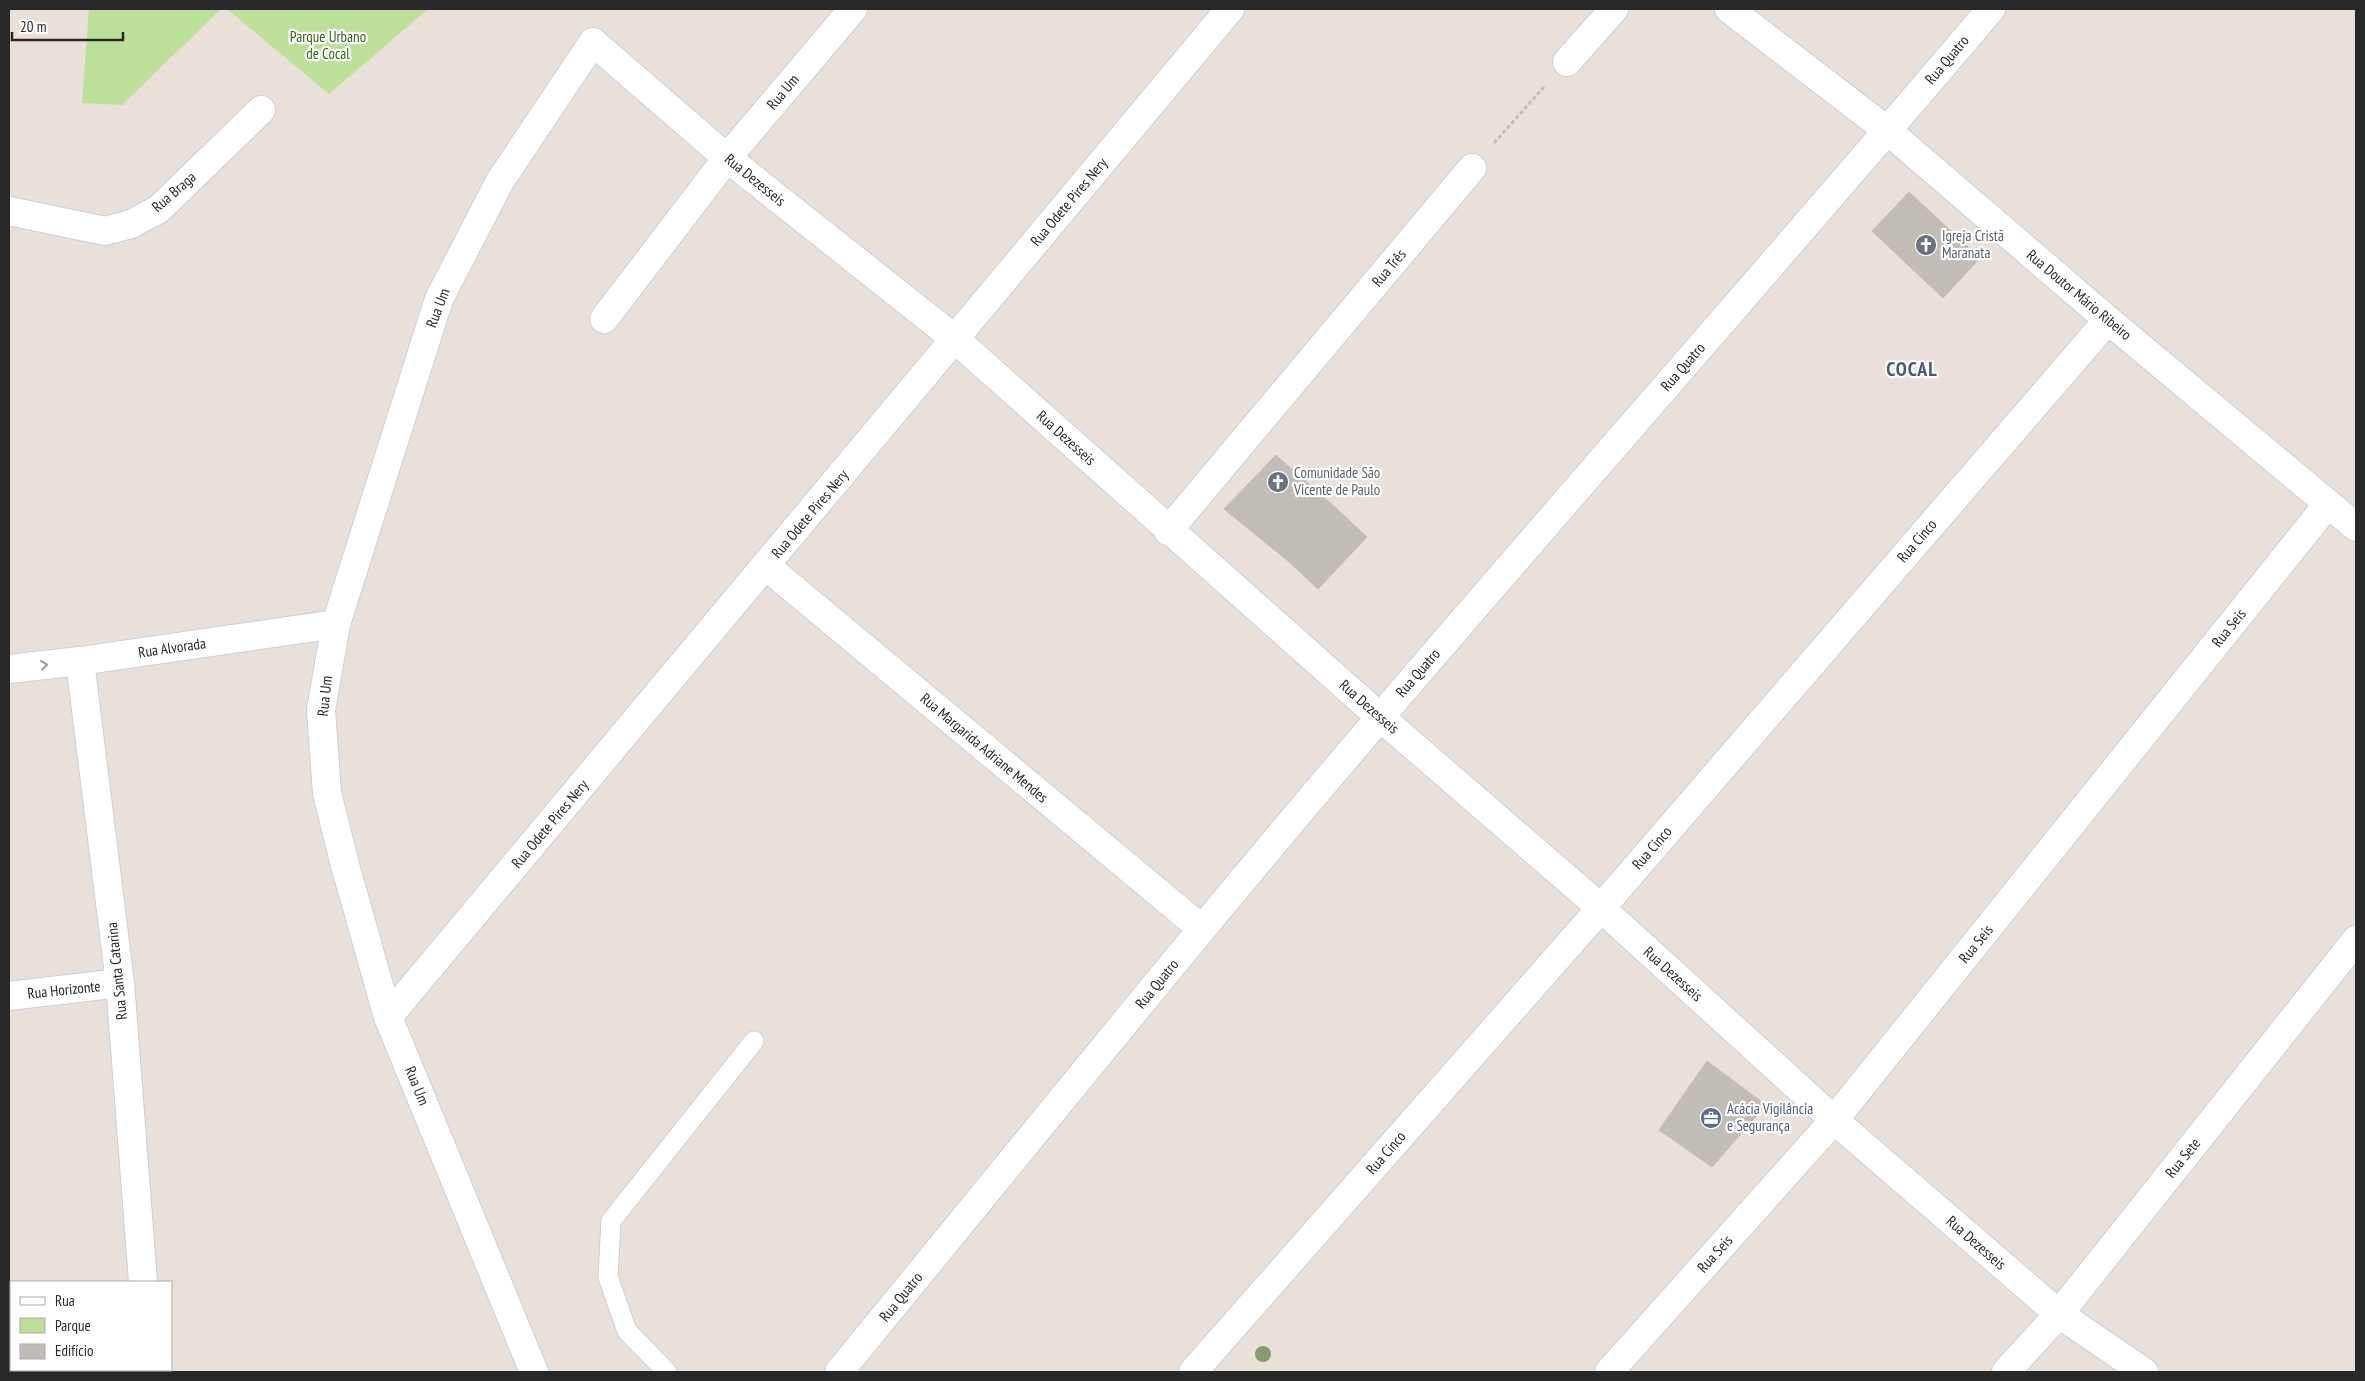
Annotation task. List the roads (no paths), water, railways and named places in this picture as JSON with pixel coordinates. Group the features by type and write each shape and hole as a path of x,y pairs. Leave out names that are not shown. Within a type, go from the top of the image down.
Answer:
{"street":[{"name":"Rua Um","path":"604,319 727,158 853,9"},
{"name":"Rua Odete Pires Nery","path":"388,1017 1230,9"},
{"path":"1567,62 1614,9"},
{"name":"Rua Doutor Mário Ribeiro","path":"1730,9 1888,131 2108,320 2356,527"},
{"name":"Rua Quatro","path":"839,1372 1202,929 1380,717 1888,131 1991,9"},
{"name":"Rua Um","path":"534,1372 388,1017 345,865 327,793 322,710 336,624 439,299 500,181 593,42"},
{"name":"Rua Dezesseis","path":"593,42 727,158 955,339 1168,531 1601,908 1834,1120 2058,1314 2144,1372"},
{"name":"Rua Braga","path":"9,211 105,231 131,224 159,209 261,110"},
{"name":"Rua Três","path":"1168,531 1472,168"},
{"name":"Rua Cinco","path":"1193,1372 1601,908 2108,320"},
{"name":"Rua Seis","path":"1609,1372 1834,1120 2328,504"},
{"name":"Rua Margarida Adriane Mendes","path":"766,566 1202,929"},
{"name":"Rua Alvorada","path":"9,669 80,661 336,624"},
{"name":"Rua Santa Catarina","path":"80,661 120,983 143,1281"},
{"name":"Rua Sete","path":"2006,1372 2058,1314 2356,940"},
{"name":"Rua Horizonte","path":"9,996 120,983"}],"lane":[{"path":"667,1372 627,1330 608,1277 611,1221 754,1041"}],"place":[{"name":"Igreja Cristã Maranata","path":"1926,245"},
{"name":"Comunidade São Vicente de Paulo","path":"1278,482"},
{"name":"Acácia Vigilância e Segurança","path":"1711,1118"}],"district":[{"name":"COCAL","path":"1912,369"}],"park label":[{"name":"Parque Urbano de Cocal","path":"328,46"}]}
